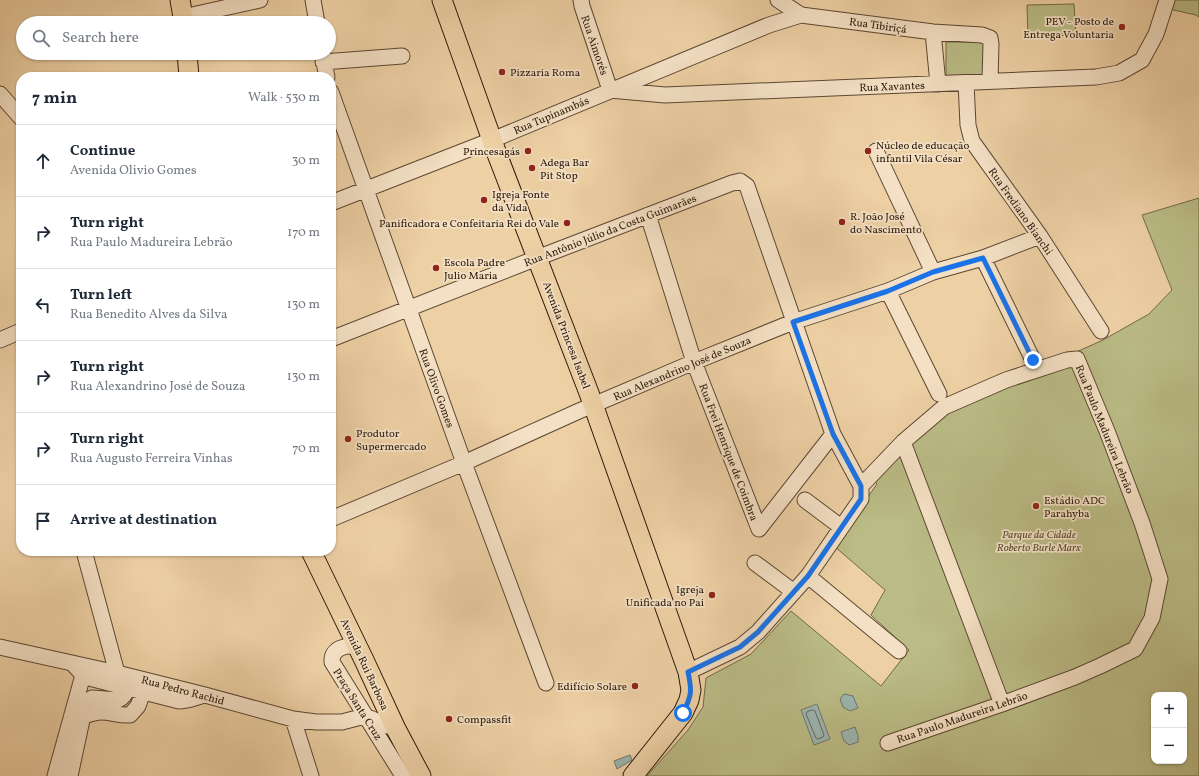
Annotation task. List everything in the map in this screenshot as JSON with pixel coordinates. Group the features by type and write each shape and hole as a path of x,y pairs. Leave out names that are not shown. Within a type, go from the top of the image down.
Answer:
{"main road":[{"name":"Avenida Princesa Isabel","path":"442,0 492,140 593,405 688,672 691,690 689,700 683,713 633,776"},
{"path":"188,60 189,72"},
{"name":"Avenida Rui Barbosa","path":"313,556 420,776"}],"street":[{"path":"182,13 260,0"},
{"path":"314,0 316,16"},
{"name":"Rua Aimorés","path":"581,0 583,11 610,90"},
{"path":"769,25 778,0"},
{"name":"Rua Tibiriçá","path":"778,0 801,15 933,32 982,35 990,38 990,81"},
{"name":"Rua Xavantes","path":"610,90 665,95 1096,77 1119,73 1142,60 1156,34 1167,0"},
{"name":"Rua Tupinambás","path":"336,201 492,140 769,25 801,15"},
{"path":"933,32 938,84"},
{"path":"324,64 402,56"},
{"path":"662,70 661,83 665,95"},
{"name":"Rua Frediano Bianchi","path":"966,83 968,125 972,141 1040,236 1101,331"},
{"path":"0,94 16,112"},
{"name":"Rua Olivo Gomes","path":"336,106 408,310 546,683"},
{"path":"876,151 933,272"},
{"name":"Rua Antônio Júlio da Costa Guimarães","path":"336,337 648,215 732,183 740,182 747,186 793,322"},
{"name":"Rua Frei Henrique de Coimbra","path":"648,215 694,362 759,529 833,434"},
{"name":"Rua Alexandrino José de Souza","path":"336,517 464,463 593,405 793,322 888,291 933,272 983,258 1040,236"},
{"path":"983,258 1033,360"},
{"path":"888,291 939,394"},
{"path":"688,672 740,647 758,632 808,576 861,499 861,486 833,434 793,322"},
{"path":"0,340 16,334"},
{"name":"Rua Paulo Madureira Lebrão","path":"861,486 903,442 944,407 1006,380 1067,360 1077,359 1107,431 1142,523 1160,579 1152,618 1135,649 1075,677 888,743"},
{"path":"903,442 1002,704"},
{"path":"805,500 841,527"},
{"path":"85,556 117,673"},
{"path":"755,563 794,592"},
{"path":"808,576 899,651"},
{"name":"Praça Santa Cruz","path":"358,647 352,645 346,646 334,652 331,656 332,662 403,776"},
{"name":"Rua Pedro Rachid","path":"0,647 117,673 293,719 316,722 342,722 365,716"},
{"path":"72,662 83,675 89,678 179,701 187,701 194,697 205,695"},
{"path":"70,776 83,675"},
{"path":"55,776 78,714 89,700 92,698 98,698 118,700 126,692 127,688"},
{"path":"78,714 102,712 125,716 130,715 138,706 143,692"},
{"path":"378,692 365,716 396,729"},
{"path":"293,719 311,776"}],"green space":[{"path":"1172,0 1199,0 1199,17 1169,9"},
{"path":"1074,4 1076,35 1028,37 1027,5"},
{"path":"946,42 985,42 985,78 946,79"},
{"name":"Parque da Cidade Roberto Burle Marx","path":"1199,198 1199,776 647,776 688,730 703,707 706,678 751,654 791,611 881,686 909,650 871,615 885,590 834,546 877,484 867,473 902,435 1034,371 1103,340 1149,314 1172,290 1142,215"}],"water":[{"path":"844,694 853,696 858,708 850,711 843,707 840,699"},
{"path":"817,704 830,739 814,745 801,710"},
{"path":"855,727 858,742 849,745 844,741 841,732"},
{"path":"630,755 632,760 617,769 614,761"}],"place":[{"name":"PEV - Posto de Entrega Voluntaria","path":"1122,27"},
{"name":"Pizzaria Roma","path":"502,72"},
{"name":"Princesagás","path":"528,151"},
{"name":"Núcleo de educação infantil Vila César","path":"868,151"},
{"name":"Adega Bar Pit Stop","path":"532,168"},
{"name":"Igreja Fonte da Vida","path":"484,200"},
{"name":"R. João José do Nascimento","path":"842,222"},
{"name":"Panificadora e Confeitaria Rei do Vale","path":"567,223"},
{"name":"Escola Padre Julio Maria","path":"436,268"},
{"name":"Produtor Supermercado","path":"348,439"},
{"name":"Estádio ADC Parahyba","path":"1036,506"},
{"name":"Igreja Unificada no Pai","path":"712,595"},
{"name":"Edifício Solare","path":"635,686"},
{"name":"Compassfit","path":"449,719"}],"route":[{"path":"683,713 689,700 691,690 688,672 740,647 758,632 808,576 861,499 861,486 833,434 793,322 888,291 933,272 983,258 1033,360"}]}
